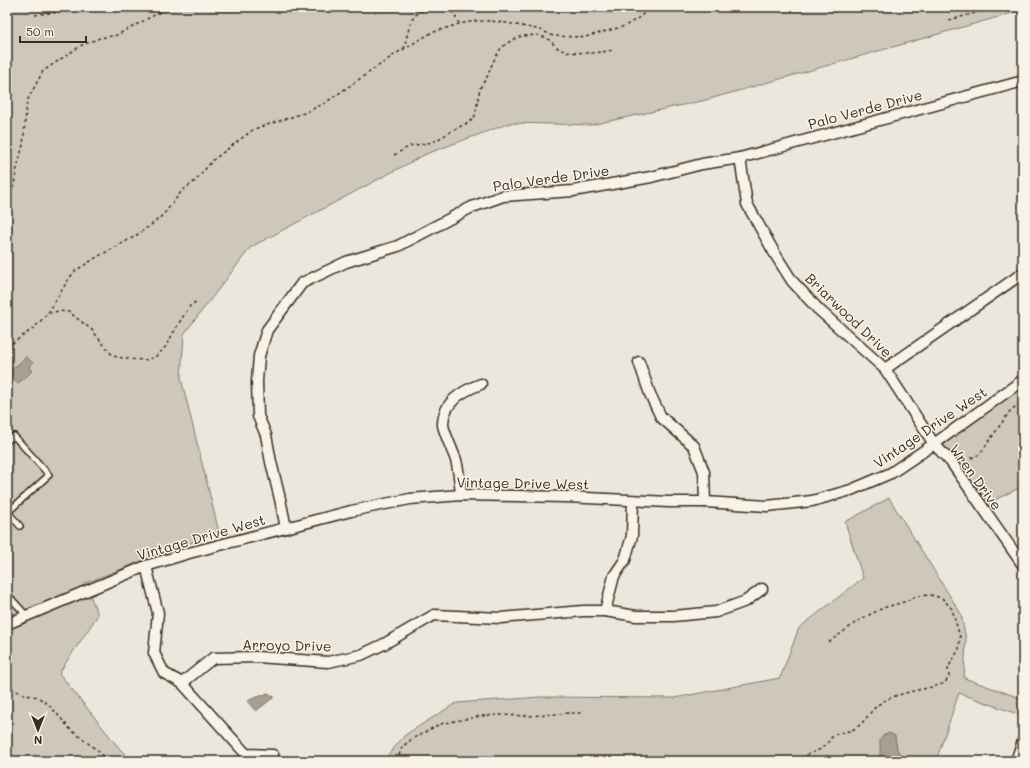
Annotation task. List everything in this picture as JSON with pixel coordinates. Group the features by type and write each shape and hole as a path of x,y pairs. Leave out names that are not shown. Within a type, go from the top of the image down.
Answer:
{"street":[{"name":"Palo Verde Drive","path":"286,528 270,462 266,435 258,416 257,381 259,356 267,330 302,283 346,262 398,246 472,207 503,196 572,192 651,177 702,164 740,158 1023,81"},
{"name":"Briarwood Drive","path":"740,158 747,204 792,281 818,309 886,369 934,444"},
{"path":"886,369 1023,273"},
{"path":"639,362 650,394 661,417 694,446 704,472 705,502"},
{"name":"Vintage Drive West","path":"7,623 146,566 189,553 351,511 410,499 461,494 633,501 705,502 767,506 812,500 851,490 891,473 1023,380"},
{"path":"461,494 456,461 443,426 450,402 464,391 480,384"},
{"name":"Wren Drive","path":"934,444 951,462 1023,565"},
{"path":"605,611 614,576 625,560 632,536 633,501"},
{"path":"146,566 158,613 154,654 164,673 182,683 246,754 273,755"},
{"name":"Arroyo Drive","path":"182,683 213,658 257,657 328,662 361,655 384,644 434,614 501,618 583,611 605,611 636,616 673,616 716,612 746,601 762,589"},
{"path":"1016,761 1023,741"}],"lane":[{"path":"7,442 14,436 49,475 8,512 20,526"},
{"path":"7,594 26,615"}],"path":[{"path":"35,15 56,12 86,11 107,7"},
{"path":"7,199 14,185 23,145 27,102 43,71 82,45 100,38 117,35 162,11 173,7"},
{"path":"404,50 414,17 427,7"},
{"path":"447,7 454,14 459,24"},
{"path":"7,347 34,328 48,314 75,271 134,237 151,225 163,215 182,191 195,182 213,160 254,128 304,113 325,103 397,53 431,33 459,24 475,21 495,22 541,30 553,36 585,37 625,26 652,7"},
{"path":"949,20 983,11 1007,9 1011,7"},
{"path":"394,155 410,146 433,142 470,122 475,116 480,88 487,77 493,62 501,48 512,40 522,36 537,35 547,38 559,49 567,52 590,53 614,50"},
{"path":"48,314 59,311 69,312 92,330 113,356 127,359 145,360 155,357 164,348 190,306 198,300"},
{"path":"971,458 980,454 1010,411 1023,401"},
{"path":"796,761 824,747 836,734 847,732 856,728 878,705 904,693 930,688 945,683 949,676 948,668 959,649 960,637 952,609 942,598 930,595 916,596 907,601 883,608 861,619 829,642"},
{"path":"7,684 14,690 26,695 38,697 51,707 70,729 98,751 106,761"},
{"path":"397,761 402,747 412,739 440,724 481,716 529,716 583,713"}],"shaded area":[{"path":"7,7 1023,7 1023,10 706,100 591,125 510,123 426,154 251,247 184,334 181,378 219,532 85,583 98,615 59,673 119,748 132,761 7,761"},
{"path":"26,357 33,363 29,367 32,371 18,383 15,381 11,383 7,379 7,374"},
{"path":"1023,385 1023,486 989,503 943,445"},
{"path":"889,498 961,614 966,640 964,678 1023,699 1023,716 959,693 936,761 383,761 405,735 456,703 541,697 674,698 780,678 799,628 863,578 845,522"},
{"path":"268,693 274,697 256,711 247,702 249,700"},
{"path":"890,733 895,736 897,749 903,761 880,761 880,740 884,735"}]}
